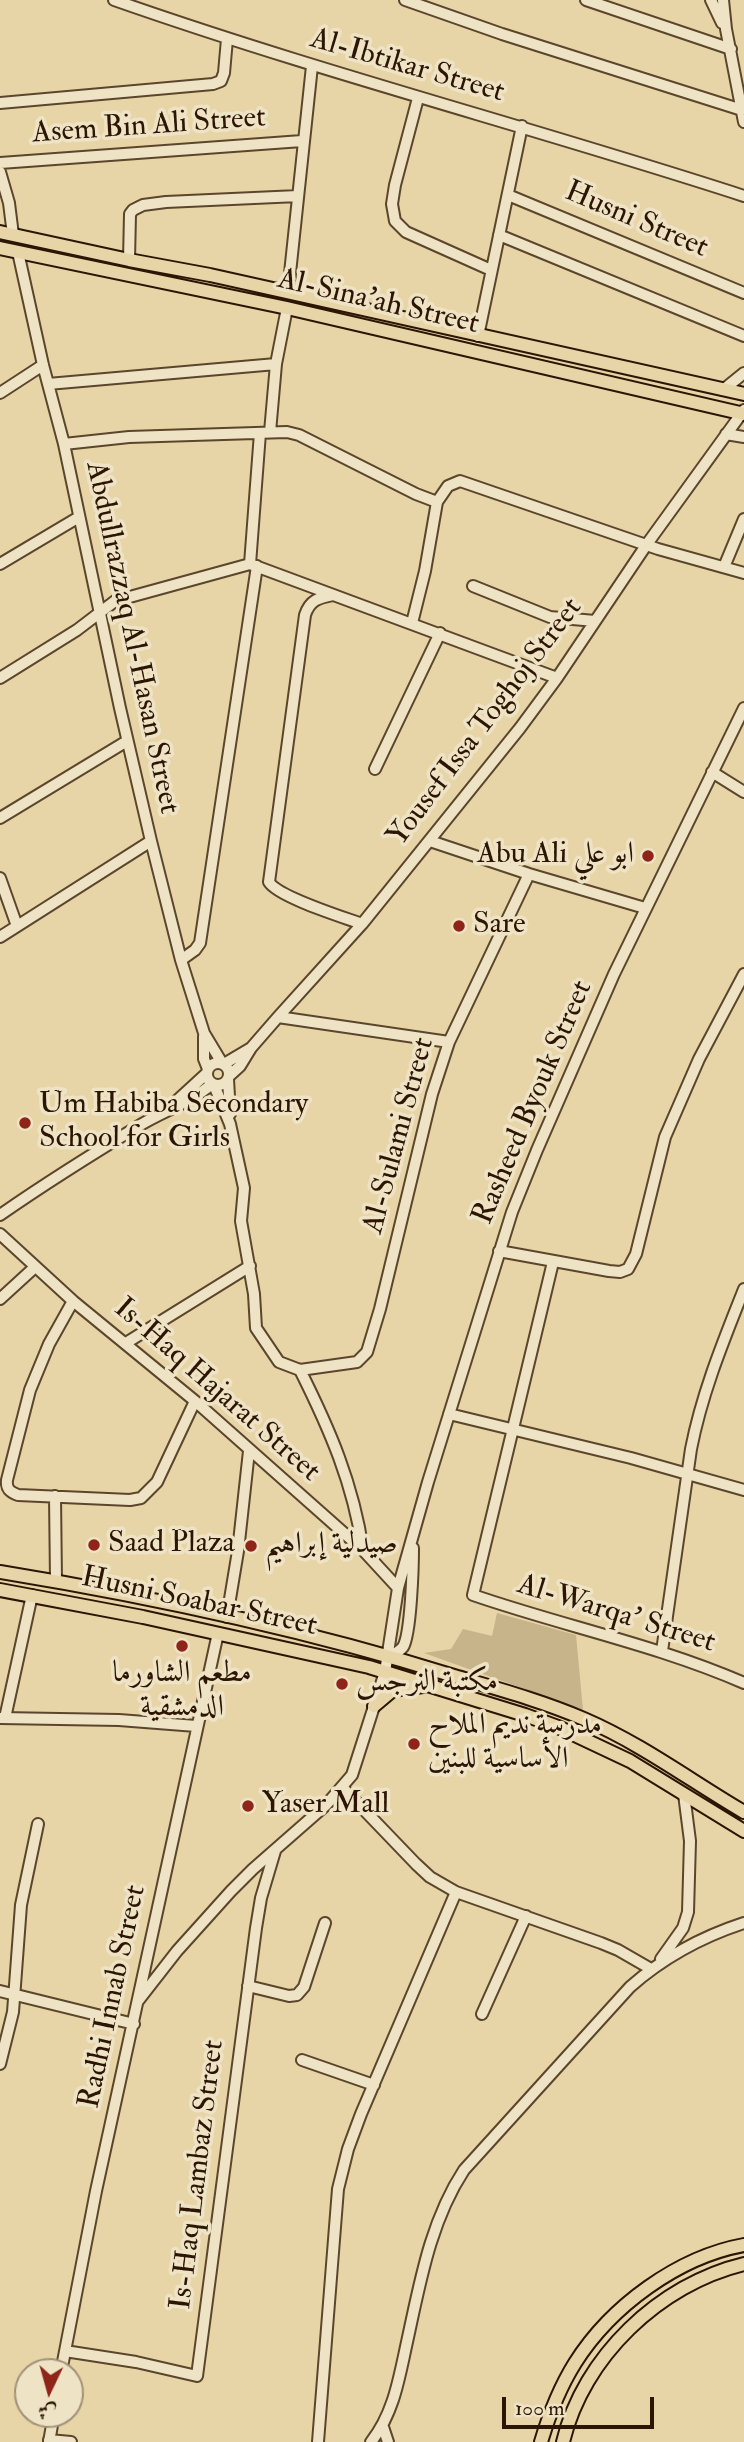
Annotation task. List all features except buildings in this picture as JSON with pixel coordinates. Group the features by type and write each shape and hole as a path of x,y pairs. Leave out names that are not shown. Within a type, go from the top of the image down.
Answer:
{"main road":[{"name":"Al-Sina'ah Street","path":"7,233 288,292 744,394"},
{"name":"Al-Sina'ah Street","path":"0,248 287,308 743,412"},
{"name":"Husni Soabar Street","path":"0,1572 227,1617 389,1656 515,1693 584,1719 652,1753 741,1809"},
{"name":"Husni Soabar Street","path":"0,1590 218,1633 385,1672 558,1727 630,1761 744,1831"},
{"path":"102,1609 105,1591"},
{"path":"374,1706 393,1690 410,1686 431,1686"},
{"path":"541,2442 550,2413 574,2364 609,2320 638,2295 673,2273 721,2251 744,2245"},
{"path":"563,2442 572,2415 586,2387 609,2353 634,2325 687,2285 713,2273 744,2264"}],"street":[{"name":"Al-Ibtikar Street","path":"114,0 227,39 418,98 522,126 478,336"},
{"path":"405,0 502,34 742,110"},
{"path":"586,0 731,48"},
{"path":"711,0 726,29"},
{"path":"723,0 744,122"},
{"path":"0,103 213,84 220,81 224,73 227,39"},
{"path":"288,292 312,65"},
{"path":"418,98 395,185 392,204 395,220 406,232 491,270"},
{"path":"522,126 744,196"},
{"name":"Asem Bin Ali Street","path":"0,163 302,141"},
{"path":"0,172 9,203 7,233"},
{"name":"Husni Street","path":"508,195 744,293"},
{"path":"129,260 130,214 143,205 298,196"},
{"path":"499,235 744,337"},
{"name":"Abdullrazzaq Al-Hasan Street","path":"18,251 43,365 64,444 127,741 181,960 204,1033 223,1064"},
{"path":"181,960 200,943 253,565 265,432 287,308"},
{"path":"48,384 276,364"},
{"path":"0,393 43,365"},
{"path":"723,390 744,373"},
{"name":"Yousef Issa Toghoj Street","path":"228,1077 362,924 520,728 647,544 743,412"},
{"path":"64,444 129,437 265,432 299,435 415,494 437,502"},
{"path":"726,433 744,436"},
{"path":"412,623 425,571 437,502 447,486 460,481 647,544 744,573"},
{"path":"0,564 79,517"},
{"path":"724,567 744,519"},
{"path":"0,678 77,630 115,601 253,565 557,678"},
{"path":"473,586 550,617 595,621"},
{"path":"335,595 313,601 305,615 269,877 271,887 278,892 362,924"},
{"path":"375,769 440,634"},
{"name":"Rasheed Byouk Street","path":"389,1656 398,1588 499,1251 537,1150 645,908 744,708"},
{"path":"0,818 127,741"},
{"path":"712,772 744,792"},
{"path":"0,937 151,841"},
{"path":"430,841 645,908"},
{"name":"Al-Sulami Street","path":"300,1370 357,1362 367,1352 429,1106 449,1042 529,874"},
{"path":"0,878 17,926"},
{"path":"499,1251 620,1272 628,1269 633,1263 665,1137 699,1059 744,974"},
{"path":"278,1017 449,1042"},
{"name":"Abdullrazzaq Al-Hasan Street","path":"204,1033 204,1059 230,1124"},
{"name":"Yousef Issa Toghoj Street","path":"223,1064 251,1048"},
{"path":"0,1215 37,1189 167,1110 189,1101 210,1078 214,1063 223,1064 227,1068 228,1077 221,1085 210,1078"},
{"name":"Abdullrazzaq Al-Hasan Street","path":"228,1077 230,1124 244,1188 241,1221 250,1266 256,1328 279,1362 300,1370"},
{"name":"Is-Haq Hajarat Street","path":"0,1234 73,1301 195,1401 248,1451 363,1549 398,1588"},
{"path":"512,1431 553,1262"},
{"path":"126,1343 250,1266"},
{"path":"0,1299 36,1267"},
{"path":"662,1651 698,1416 744,1289"},
{"path":"73,1301 49,1344 30,1390 7,1480 8,1489 18,1495 130,1500 141,1498 157,1482 195,1401"},
{"path":"300,1370 332,1434 344,1466 354,1500 363,1549"},
{"path":"449,1414 744,1490"},
{"name":"Al-Warqa’ Street","path":"512,1431 473,1595 563,1624 662,1651 744,1683"},
{"path":"227,1617 239,1551 248,1451"},
{"path":"55,1496 56,1581"},
{"name":"Rasheed Byouk Street","path":"389,1656 401,1649 405,1640 413,1584 413,1535"},
{"path":"32,1595 2,1718 119,1720 196,1727"},
{"name":"Radhi Innab Street","path":"64,2358 96,2191 218,1633"},
{"path":"138,2000 177,1951 231,1891 343,1788 355,1769 389,1656"},
{"path":"343,1788 430,1877 456,1892 618,1950 654,1966"},
{"path":"371,2442 383,2427 395,2400 424,2266 441,2211 451,2190 464,2170 630,1987 654,1966 683,1928 688,1912 690,1841 684,1794"},
{"path":"0,2064 16,1994 21,1905 37,1825"},
{"name":"Is-Haq Lambaz Street","path":"65,2351 136,2362 197,2376 261,1898 276,1849"},
{"path":"318,2442 338,2189 348,2149 456,1892"},
{"path":"482,2014 526,1916"},
{"path":"248,1986 289,1996 297,1995 304,1987 325,1923"},
{"path":"654,1966 712,1934 744,1923"},
{"path":"0,1991 134,2024"},
{"path":"302,2060 374,2085"},
{"path":"383,2427 388,2442"},
{"path":"49,2441 71,2442"}],"shaded area":[{"path":"497,1613 576,1635 583,1710 424,1653 451,1649 463,1629 492,1636"}],"place":[{"name":"Abu Ali ابو علي","path":"648,856"},
{"name":"Sare","path":"459,926"},
{"name":"Um Habiba Secondary School for Girls","path":"25,1123"},
{"name":"Saad Plaza","path":"94,1545"},
{"name":"صيدلية إبراهيم","path":"251,1546"},
{"name":"مطعم الشاورما الدمشقية","path":"182,1646"},
{"name":"مكتبة النرجس","path":"342,1684"},
{"name":"مدرسة نديم الملاح الأساسية للبنين","path":"414,1744"},
{"name":"Yaser Mall","path":"248,1806"}]}
